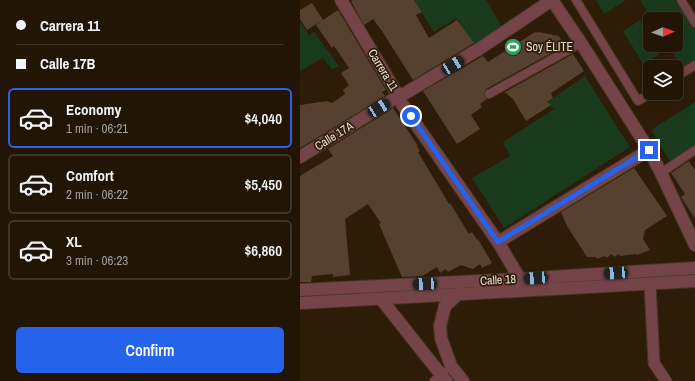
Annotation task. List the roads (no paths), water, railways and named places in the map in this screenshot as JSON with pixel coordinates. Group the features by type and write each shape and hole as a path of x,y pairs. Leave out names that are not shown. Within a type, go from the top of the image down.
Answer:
{"street":[{"name":"Carrera 11","path":"341,0 402,104 498,242 520,279"},
{"name":"Calle 17A","path":"300,157 392,100 479,50 552,0"},
{"path":"552,0 581,42 649,150 695,245"},
{"path":"498,242 649,150"},
{"name":"Calle 18","path":"300,290 520,279 695,268"},
{"name":"Calle 18","path":"300,303 695,281"},
{"path":"650,284 654,363 666,381"},
{"path":"457,294 445,306 440,326 441,338 451,366 463,381"},
{"path":"381,299 440,379"}],"lane":[{"path":"576,0 638,101 643,98"},
{"path":"681,0 695,23"},
{"path":"488,94 581,42"},
{"path":"683,73 695,65"},
{"path":"661,173 695,150"},
{"path":"440,379 451,366"}],"place":[{"name":"Soy ÉLITE","path":"513,47"}]}
